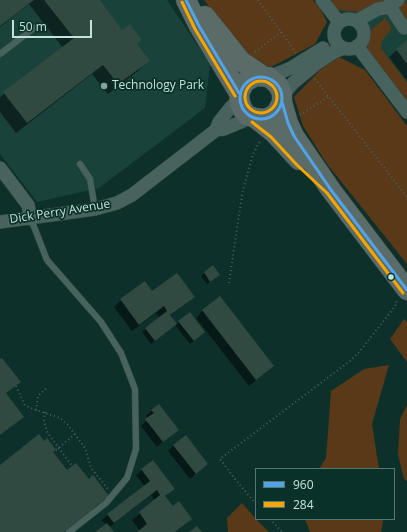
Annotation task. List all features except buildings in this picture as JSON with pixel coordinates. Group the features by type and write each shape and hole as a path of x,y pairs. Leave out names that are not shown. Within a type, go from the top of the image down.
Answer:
{"main road":[{"path":"186,0 239,97 243,110 274,133 300,161 331,190"},
{"path":"190,0 210,22 241,62 278,85 288,123 294,136 403,292"},
{"path":"239,97 243,85 248,80 256,76 266,77"},
{"path":"252,117 262,119 272,116 277,112 282,99"}],"street":[{"path":"322,0 339,22"},
{"path":"360,26 378,9 391,4 404,28"},
{"path":"360,26 348,19 339,22 334,30 407,112"},
{"path":"282,99 305,66 319,52 362,40 360,26"},
{"path":"266,77 305,66"},
{"name":"Dick Perry Avenue","path":"216,130 219,122 239,97"},
{"name":"Dick Perry Avenue","path":"0,222 31,219 95,209 116,203 132,195 216,130 224,129 252,117"},
{"path":"0,168 28,205 31,219"}],"lane":[{"path":"0,54 34,28"},
{"path":"80,164 90,179 95,209"},
{"path":"31,219 47,260 101,322 121,353 135,389 136,448 127,478 106,503 69,532"}],"path":[{"path":"258,0 305,66 407,197"},
{"path":"229,283 238,215 253,154 261,138"},
{"path":"255,503 234,479 220,459 350,361 360,351 398,303 403,292"},
{"path":"16,386 25,405 60,418 68,425 85,448 91,468 110,491 112,496"},
{"path":"36,410 38,396 47,388"},
{"path":"45,412 44,421 47,432 57,449 72,466"},
{"path":"57,449 75,434"},
{"path":"271,520 282,532"}],"shaded area":[{"name":"Technology Park","path":"0,0 167,0 210,64 205,108 99,188 37,202 0,154"},
{"path":"204,0 313,0 327,22 315,44 271,67 260,64 243,49"},
{"path":"329,0 387,0 364,12 336,10"},
{"path":"333,0 407,0 407,96 345,17"},
{"path":"407,1 407,20 406,20 398,8"},
{"path":"385,18 392,28 382,41 381,48 407,83 407,104 368,52 366,40 371,30"},
{"path":"339,57 365,70 407,126 407,264 327,164 303,126 294,97 320,70"},
{"path":"404,319 407,322 407,362 390,339"},
{"path":"389,365 372,424 379,468 320,468 326,458 331,391 364,369"},
{"path":"407,405 407,481 404,479 398,455 400,419"},
{"path":"242,503 255,518 255,520 257,520 269,532 228,532 227,518"},
{"path":"305,520 383,520 381,532 310,532"}],"transit line":[{"name":"960","path":"186,0 199,26 239,93"},
{"name":"284","path":"182,2 195,29 235,96"},
{"name":"960","path":"257,77 265,77 273,80 279,86 282,98 279,110 273,116 265,119 257,119 249,116 243,110 240,102 240,94 243,86 249,80 257,77"},
{"name":"284","path":"258,81 264,81 273,85 277,97 273,109 264,113 258,113 249,109 245,100 245,94 249,85 258,81"},
{"name":"960","path":"282,102 288,123 294,136 331,190 407,290"},
{"name":"284","path":"252,122 271,137 297,165 327,193 403,293"}],"place":[{"name":"Technology Park","path":"104,86"}]}
